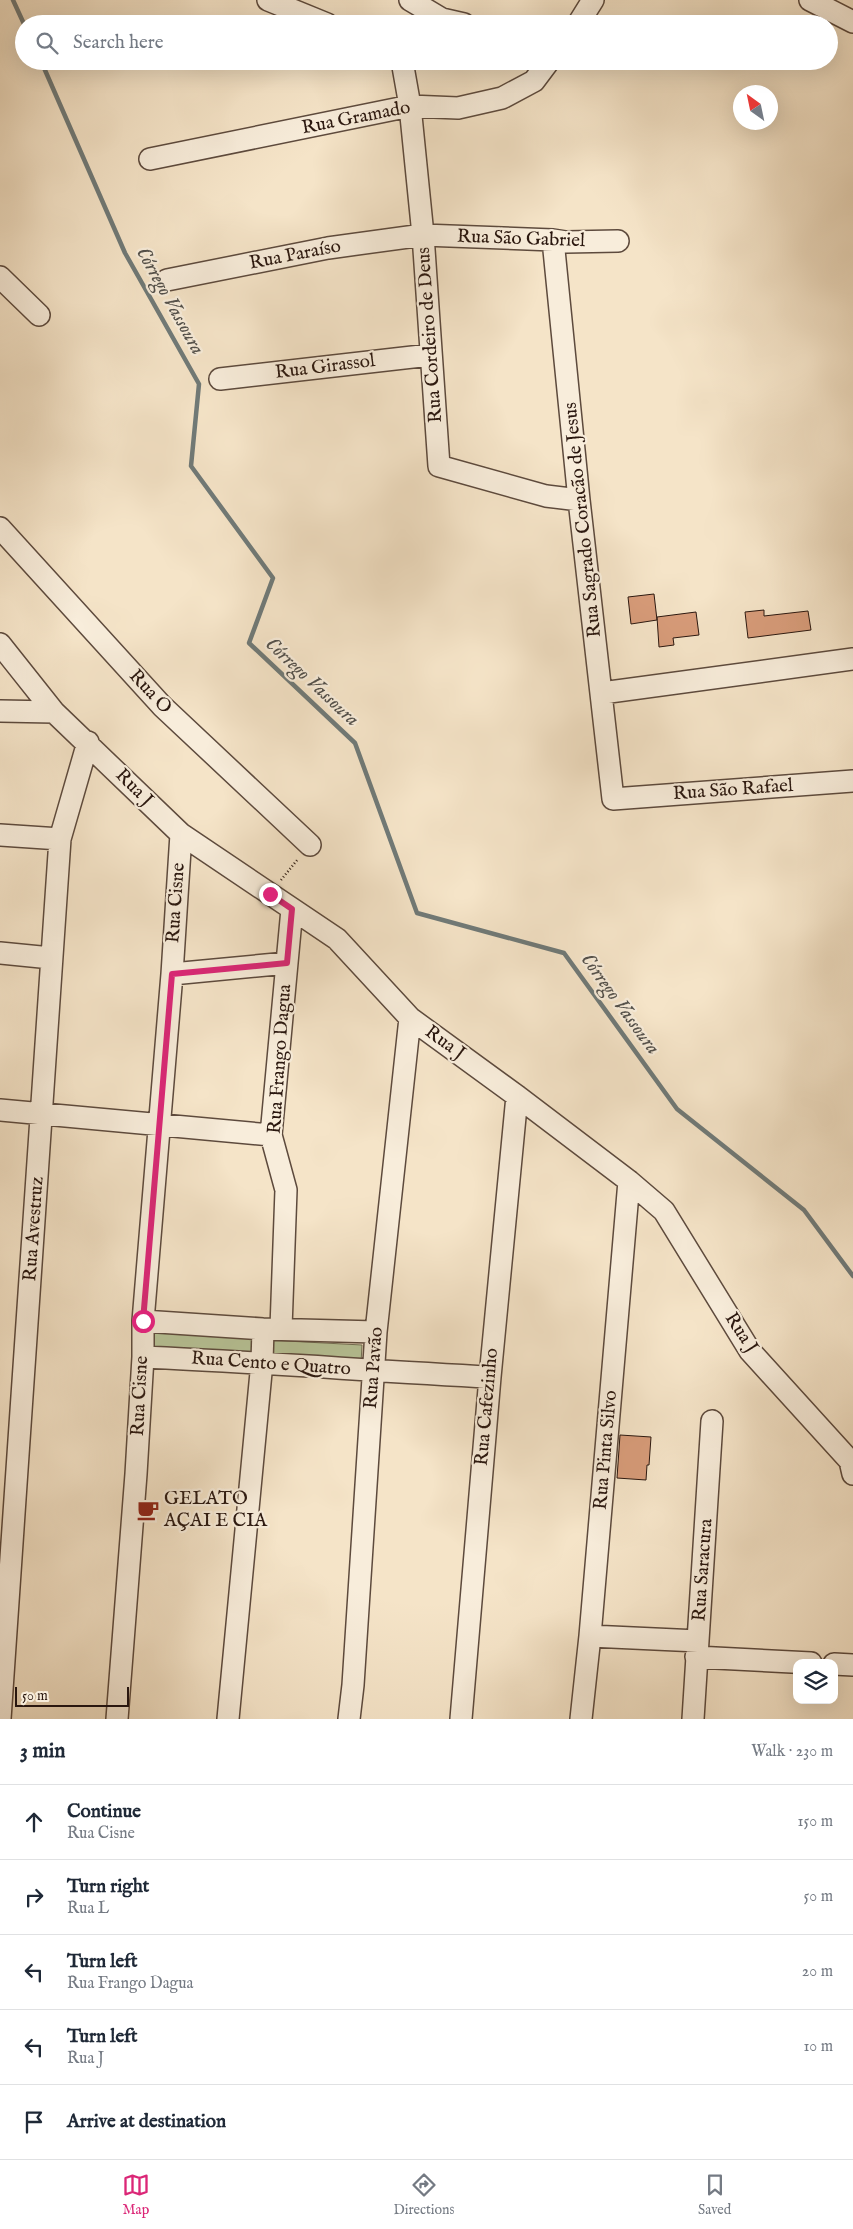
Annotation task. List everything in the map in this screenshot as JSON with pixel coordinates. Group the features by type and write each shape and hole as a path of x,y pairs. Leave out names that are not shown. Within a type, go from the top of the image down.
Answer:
{"street":[{"path":"268,0 293,6 310,15"},
{"path":"410,0 431,15"},
{"path":"810,0 853,22"},
{"name":"Rua Cordeiro de Deus","path":"404,70 410,106 423,235 439,466 546,496 579,500"},
{"name":"Rua Gramado","path":"150,159 410,106 458,108 502,98 534,81 542,70"},
{"name":"Rua São Gabriel","path":"423,235 566,242 618,241"},
{"name":"Rua Paraíso","path":"167,280 328,248 423,235"},
{"name":"Rua Sagrado Coracão de Jesus","path":"553,240 579,500 613,799"},
{"path":"0,277 39,315"},
{"name":"Rua Girassol","path":"220,379 430,355"},
{"name":"Rua O","path":"0,528 162,706 310,845"},
{"name":"Rua J","path":"0,644 54,712 88,742 181,834 337,938 410,1018 629,1181 664,1212 750,1351 852,1465"},
{"path":"602,693 853,659"},
{"path":"0,711 54,712"},
{"name":"Rua Avestruz","path":"0,1719 60,840 88,742"},
{"name":"Rua São Rafael","path":"613,799 853,781"},
{"name":"Rua Cisne","path":"116,1719 143,1357 143,1321 172,974 181,834"},
{"path":"0,835 60,840"},
{"name":"Rua Frango Dagua","path":"262,1362 272,1328 286,1190 271,1135 292,909"},
{"path":"0,953 51,958"},
{"path":"172,974 287,963"},
{"name":"Rua Pavão","path":"349,1719 376,1332 410,1018"},
{"name":"Rua Cafezinho","path":"460,1719 517,1096"},
{"path":"0,1110 271,1135"},
{"name":"Rua Pinta Silvo","path":"581,1719 590,1636 629,1181"},
{"name":"Rua Cento e Quatro","path":"143,1321 376,1332"},
{"name":"Rua Cento e Quatro","path":"143,1357 262,1362 374,1371 490,1377"},
{"path":"228,1719 262,1362"},
{"name":"Rua Saracura","path":"693,1719 712,1420"},
{"path":"590,1636 793,1661"},
{"path":"838,1664 853,1665"}],"path":[{"path":"270,894 310,845"}],"green space":[{"path":"150,1332 260,1338 259,1356 149,1349"},
{"path":"267,1340 362,1345 361,1363 266,1358"}],"building":[{"path":"654,594 657,620 631,624 628,597"},
{"path":"764,610 764,616 808,611 811,630 748,638 745,612"},
{"path":"696,612 699,635 673,638 674,645 659,647 657,617"},
{"path":"620,1435 651,1437 646,1480 617,1478"}],"waterway":[{"name":"Córrego Vassoura","path":"13,0 20,15"},
{"name":"Córrego Vassoura","path":"45,70 125,253 199,384 191,466 273,578 249,643 355,743 417,913 564,953 677,1109 804,1210 853,1276"}],"place":[{"name":"GELATO AÇAI E CIA","path":"148,1510"}],"route":[{"path":"143,1321 172,974 287,963 292,909 270,894"}]}
